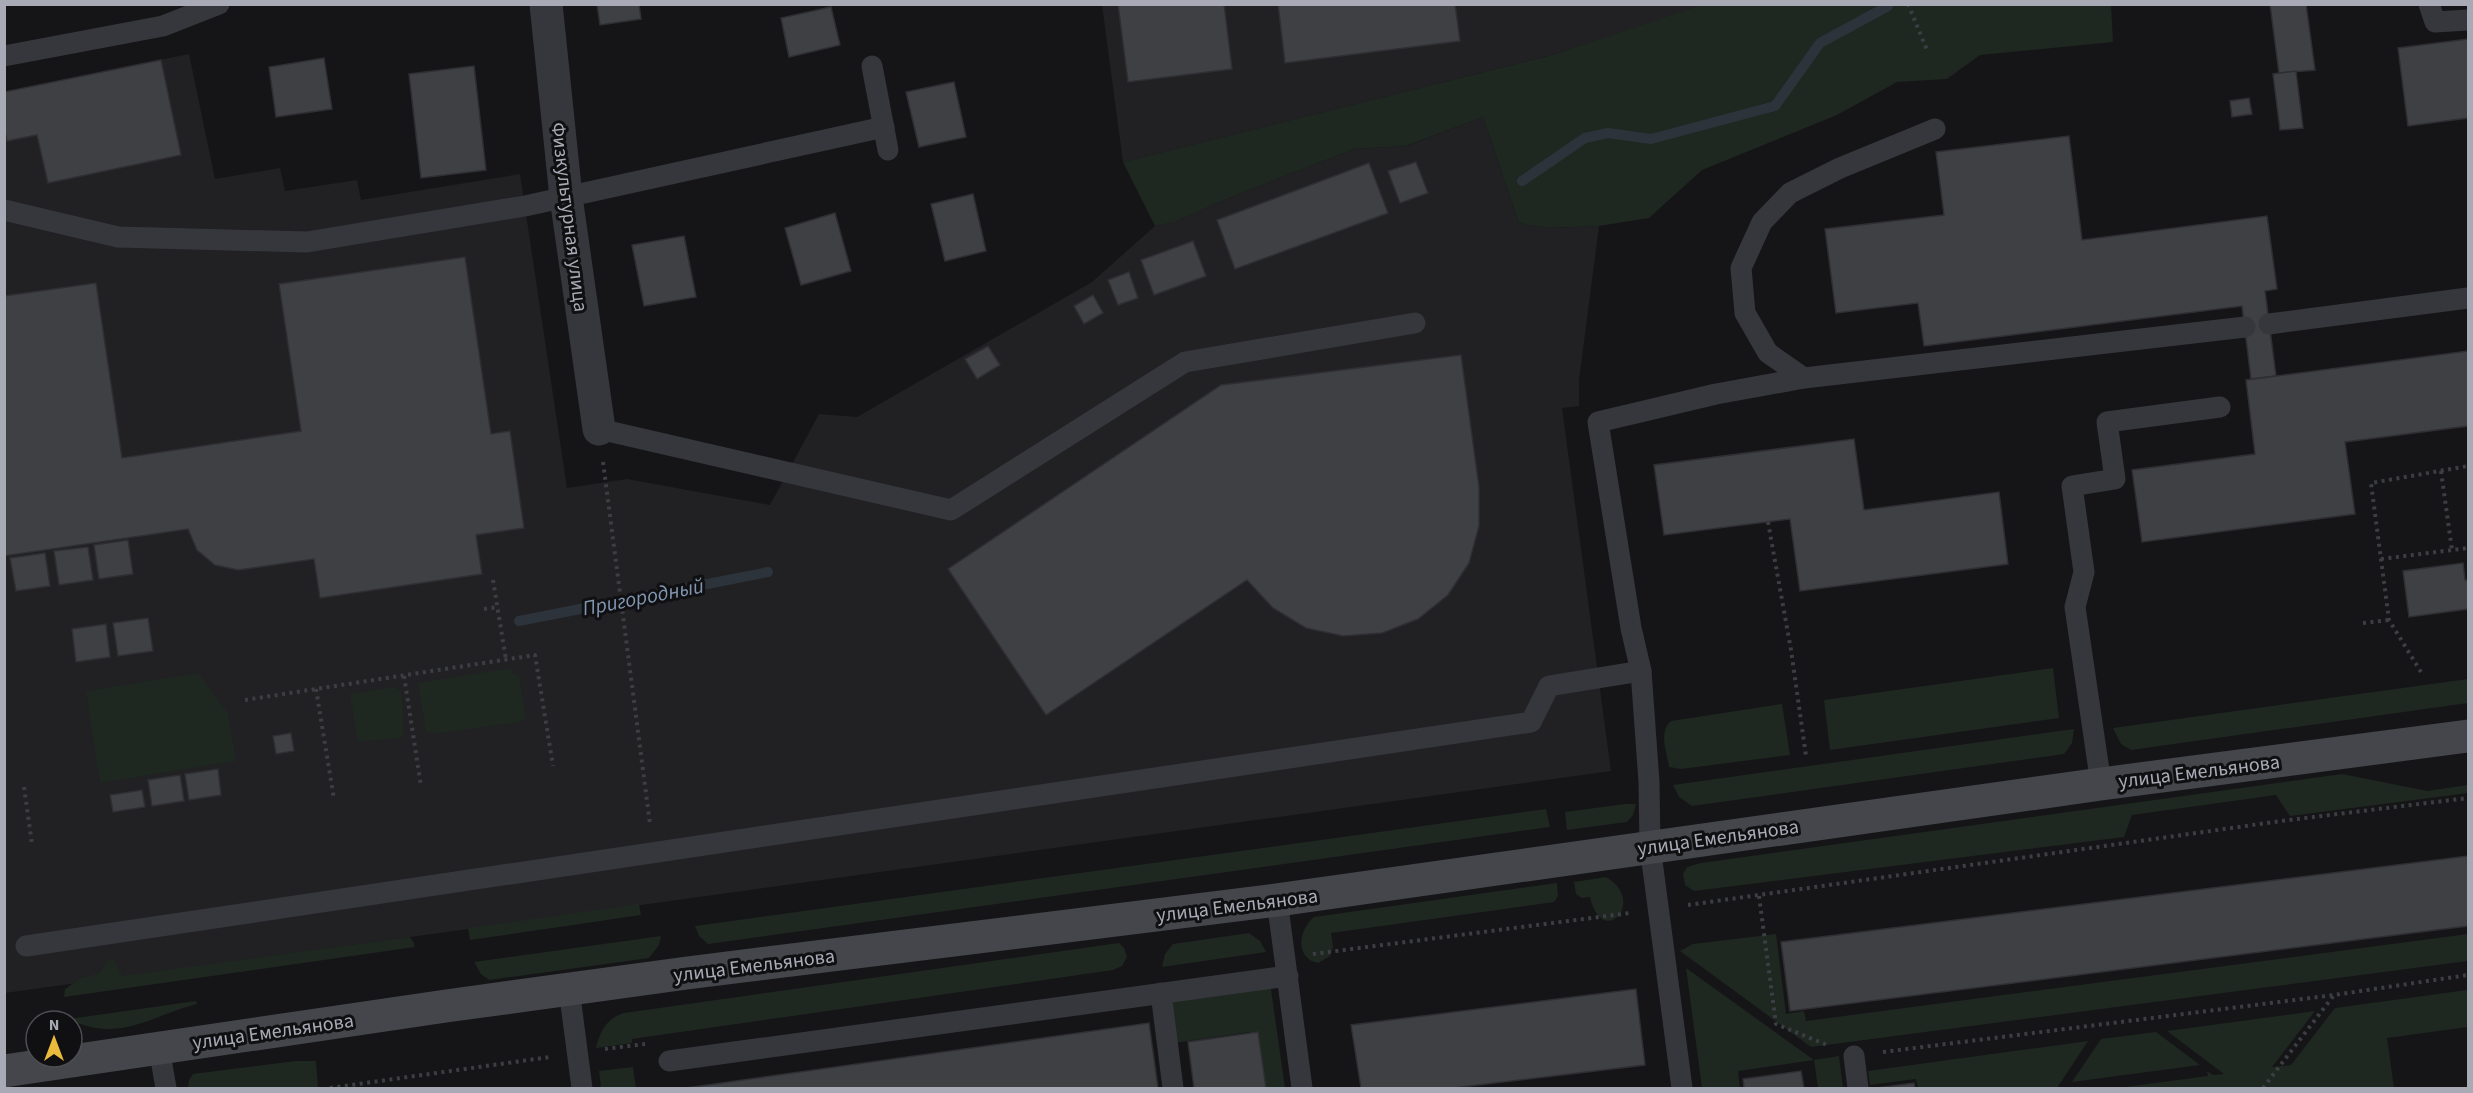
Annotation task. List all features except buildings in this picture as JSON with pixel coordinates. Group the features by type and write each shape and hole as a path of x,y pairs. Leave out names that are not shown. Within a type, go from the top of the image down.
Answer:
{"main road":[{"name":"улица Емельянова","path":"4,1071 569,989 1277,900 1650,846 2469,736"}],"street":[{"name":"Физкультурная улица","path":"546,4 566,197 599,429"}],"lane":[{"path":"4,56 163,26 219,4"},
{"path":"2429,4 2435,22 2469,20"},
{"path":"872,66 888,150"},
{"path":"4,210 118,237 307,242 525,206 884,127"},
{"path":"1804,378 1768,352 1745,313 1741,268 1762,222 1790,193 1840,168 1935,129"},
{"path":"2269,324 2469,298"},
{"path":"599,429 951,510 1185,362 1414,323"},
{"path":"1682,1089 1650,846 1649,782 1641,671 1631,628 1598,422 1716,394 1804,378 2245,327"},
{"path":"2101,784 2074,608 2084,572 2072,486 2115,479 2108,422 2220,407"},
{"path":"26,946 1531,722 1549,686 1641,671"},
{"path":"1277,900 1302,1089"},
{"path":"669,1061 1161,993 1287,967"},
{"path":"569,989 582,1089"},
{"path":"1161,993 1173,1089"},
{"path":"159,1048 166,1089"},
{"path":"1854,1056 1858,1089"}],"path":[{"path":"1908,4 1927,50"},
{"path":"599,429 654,853"},
{"path":"2421,672 2389,620 2371,483 2469,466"},
{"path":"2441,471 2452,550"},
{"path":"1767,522 1791,650 1806,756"},
{"path":"2381,560 2469,548"},
{"path":"493,580 506,660"},
{"path":"484,609 498,607"},
{"path":"2363,623 2389,620"},
{"path":"245,700 535,655 553,766"},
{"path":"404,676 421,786"},
{"path":"316,689 334,799"},
{"path":"24,787 32,844"},
{"path":"1287,967 1659,909 2281,820 2469,798"},
{"path":"1759,896 1776,1024 1854,1056 2334,995 2469,975"},
{"path":"2263,1089 2334,995"}],"shaded area":[{"path":"1705,4 2111,5 2113,42 1980,55 1947,79 1897,82 1837,115 1702,170 1649,218 1599,226 1547,228 1519,223 1483,117 1406,146 1354,149 1175,222 1155,226 1123,162 1552,55"},
{"path":"1102,5 1705,5 1552,55 1123,162"},
{"path":"189,54 215,179 280,168 285,191 357,180 361,200 520,174 567,488 627,479 770,505 819,414 857,417 1092,282 1155,226 1175,222 1354,149 1407,146 1483,117 1519,223 1547,228 1599,226 1579,380 1579,406 1562,408 1611,771 5,993 4,92"},
{"path":"512,668 512,673 519,676 526,718 520,722 433,734 426,732 418,683"},
{"path":"2053,668 2059,718 1830,750 1824,700"},
{"path":"198,673 228,713 236,761 100,783 86,691"},
{"path":"2468,679 2468,703 2131,750 2121,744 2113,728"},
{"path":"393,687 401,691 404,734 401,738 358,742 350,694"},
{"path":"1782,704 1790,755 1681,769 1669,767 1664,737 1671,721"},
{"path":"2074,729 2072,743 2064,754 1692,806 1679,797 1673,785"},
{"path":"2342,774 2427,791 2468,785 2468,793 2290,816 2276,795 2132,815 2124,837 1694,891 1685,885 1683,874 1687,867 1701,863"},
{"path":"1636,804 1633,815 1627,822 1567,830 1565,812"},
{"path":"1546,809 1550,827 708,944 699,936 695,926"},
{"path":"1606,877 1618,887 1623,898 1623,908 1618,916 1611,920 1603,920 1596,912 1590,897 1582,898 1576,894 1574,882"},
{"path":"1557,883 1558,896 1554,902 1331,933 1333,947 1330,956 1318,963 1310,960 1302,949 1302,936 1314,917"},
{"path":"639,904 641,915 470,940 468,928"},
{"path":"1249,933 1260,941 1266,952 1162,967 1165,954 1173,944"},
{"path":"1776,934 1786,1014 1804,1011 1806,1021 2468,934 2468,961 1811,1047 1680,951 1693,944"},
{"path":"661,936 659,945 649,958 489,980 481,974 474,962"},
{"path":"409,937 415,947 64,997 65,989 81,978 100,973 108,960 115,961 122,976"},
{"path":"1119,943 1124,948 1127,957 1122,966 1113,970 632,1039 632,1043 596,1048 605,1026 613,1018 624,1013"},
{"path":"1686,968 1814,1060 1738,1071 1740,1088 1702,1088"},
{"path":"1269,975 1285,1088 1257,1088 1249,1032 1174,1043 1165,991"},
{"path":"2467,990 2468,1027 2387,1038 2394,1088 2118,1088 2208,1076 2207,1071 2213,1075 2224,1074 2167,1031 2315,1011 2272,1067 2291,1065 2335,1008"},
{"path":"196,1001 197,1004 149,1021 119,1028 103,1029 87,1026 84,1025 84,1017"},
{"path":"2156,1032 2200,1065 2072,1082 2101,1039"},
{"path":"2088,1041 2057,1088 1918,1088 1916,1079 1870,1085 1868,1071"},
{"path":"1839,1056 1843,1088 1818,1088 1814,1060"},
{"path":"296,1061 316,1061 318,1087 188,1088 193,1074"},
{"path":"633,1067 636,1088 601,1088 599,1071"}],"waterway":[{"name":"Пригородный","path":"1522,181 1585,138 1608,133 1651,139 1775,106 1820,43 1888,6"},
{"name":"Пригородный","path":"519,621 768,572"}]}
